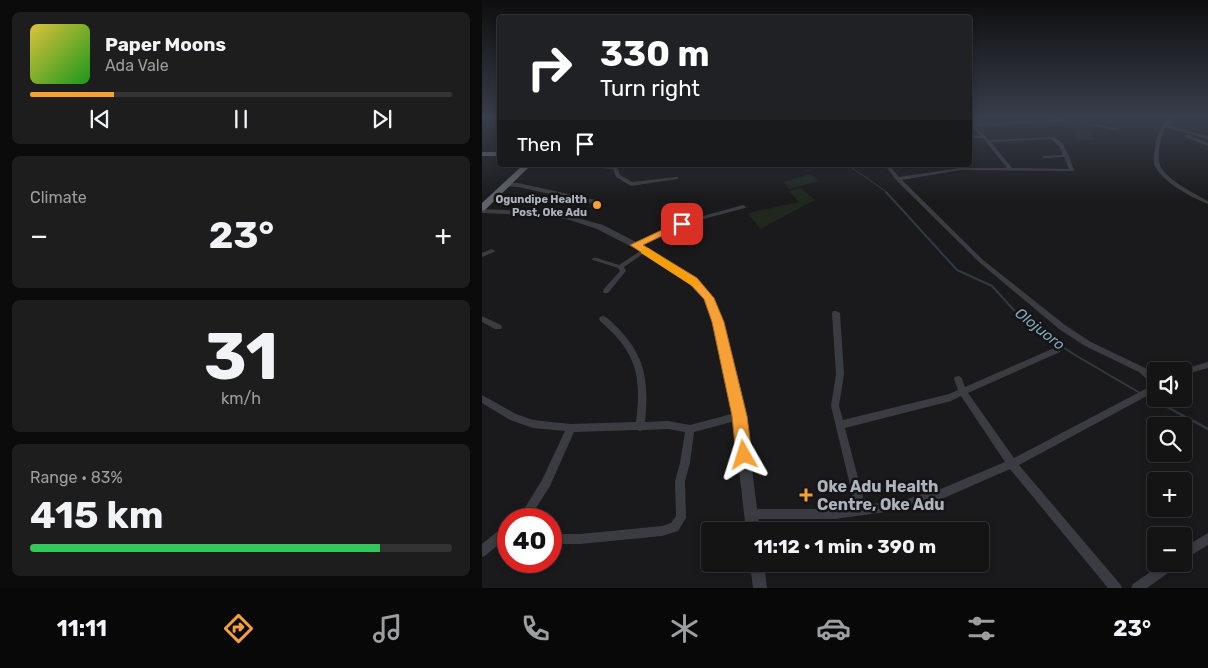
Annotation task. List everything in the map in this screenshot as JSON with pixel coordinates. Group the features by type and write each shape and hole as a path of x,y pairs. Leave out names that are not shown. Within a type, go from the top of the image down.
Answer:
{"highway":[{"path":"482,155 497,156"},
{"path":"482,203 520,167"},
{"path":"482,210 525,167"}],"street":[{"path":"992,145 1011,170"},
{"path":"898,179 953,170 1072,170 1061,145"},
{"path":"1157,145 1156,155 1158,168 1172,181 1208,203"},
{"path":"1044,157 1067,156"},
{"path":"604,167 616,169 618,176 631,184 677,178"},
{"path":"888,167 981,261 1062,327 1088,344 1142,370 1147,377"},
{"path":"507,185 518,185 596,202"},
{"path":"636,245 698,219 742,207"},
{"path":"482,210 548,214 571,218 600,227 636,245 693,280 709,298 718,322 739,416 752,522"},
{"path":"620,267 644,250"},
{"path":"482,255 492,251"},
{"path":"595,259 620,267 623,271 606,290"},
{"path":"836,313 840,374 835,406 861,510"},
{"path":"482,319 498,327"},
{"path":"603,319 618,331 636,356 644,388 640,426"},
{"path":"840,425 963,393 1057,350"},
{"path":"1192,369 1208,365"},
{"path":"958,380 963,393 1012,464 1116,588"},
{"path":"751,514 835,514 907,504 944,493 1012,464 1147,391"},
{"path":"482,399 513,417 533,424 571,428 668,425 690,429 739,416"},
{"path":"530,508 546,483 571,428"},
{"path":"562,538 580,539 662,531 674,527 681,518 680,482 686,463 690,429"},
{"path":"1192,549 1208,538"},
{"path":"482,551 497,540"},
{"path":"758,572 760,588"},
{"path":"1137,588 1160,572"}],"shaded area":[{"path":"810,174 819,181 789,189 784,182"},
{"path":"801,188 815,200 760,229 748,213 799,202 789,191"}],"waterway":[{"name":"Olojuoro","path":"851,167 888,193"},
{"name":"Olojuoro","path":"886,192 957,270 992,286 1024,321 1075,355 1140,393"},
{"name":"Olojuoro","path":"1145,395 1185,417"},
{"name":"Olojuoro","path":"1192,420 1208,429"}],"slow traffic":[{"path":"645,251 696,283"}],"place":[{"name":"Ogundipe Health Post, Oke Adu","path":"597,205"},
{"name":"Oke Adu Health Centre, Oke Adu","path":"806,495"}],"route":[{"path":"682,224 636,245 693,280 709,298 714,307 739,416 744,455"}]}
